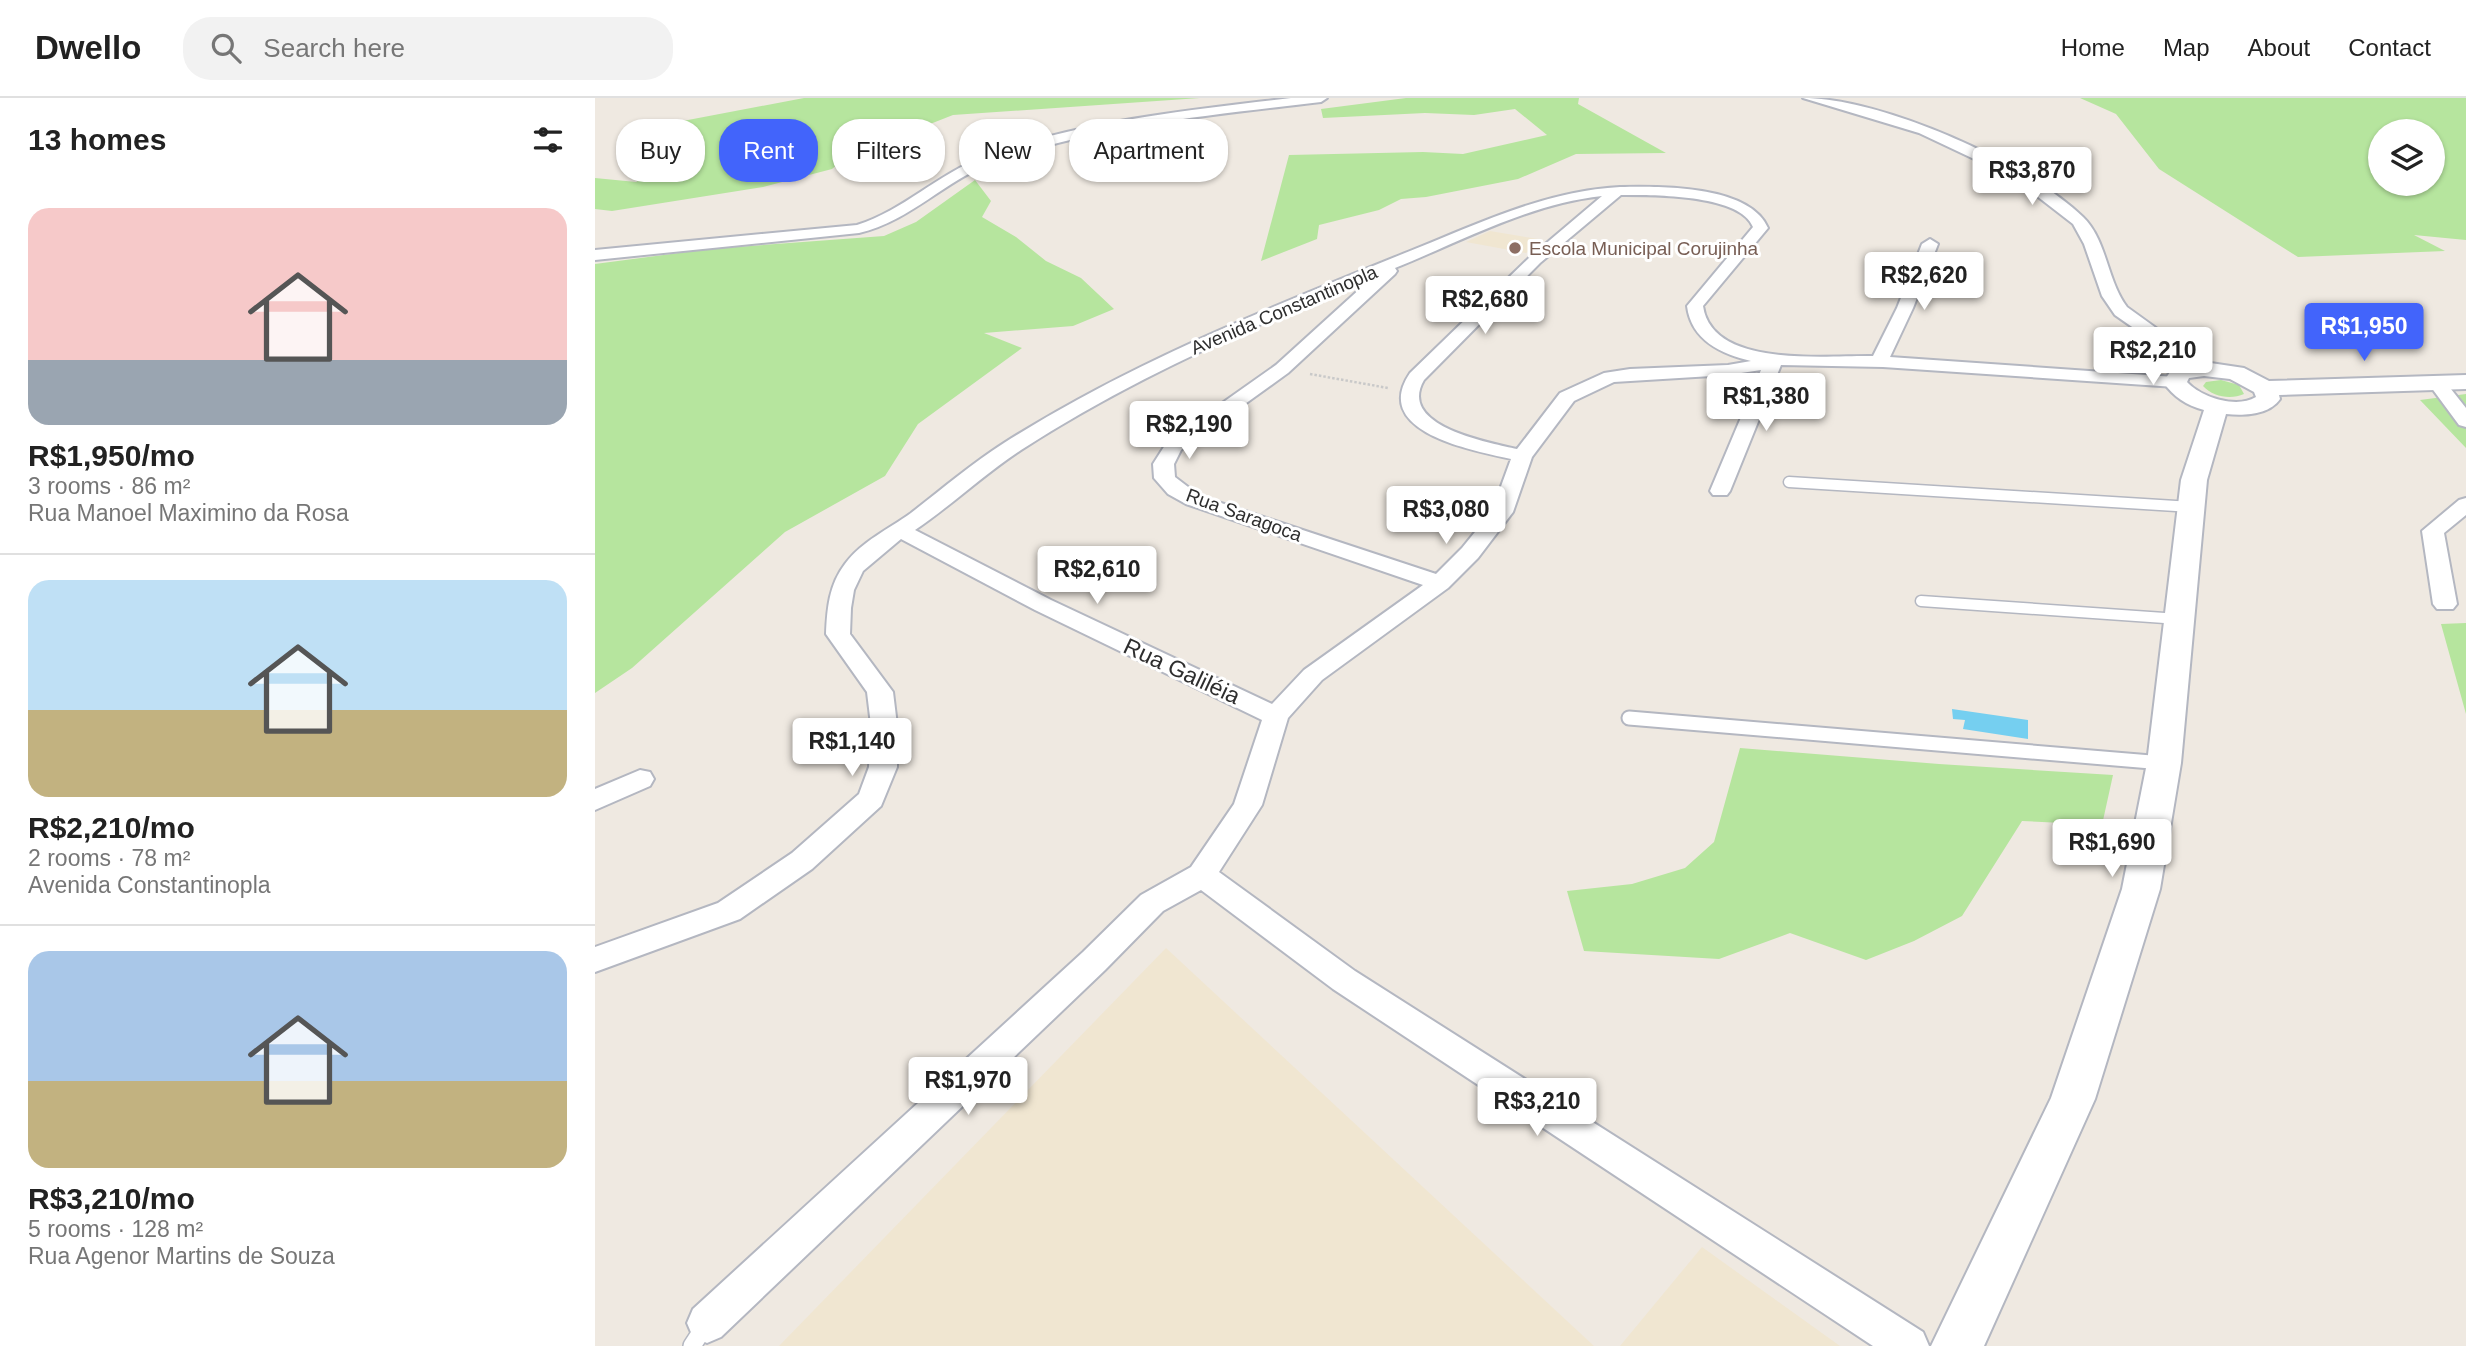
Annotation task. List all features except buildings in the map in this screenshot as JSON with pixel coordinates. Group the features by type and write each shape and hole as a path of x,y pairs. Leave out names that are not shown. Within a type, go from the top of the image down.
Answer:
{"street":[{"path":"595,255 859,229 898,216 968,168 1021,150 1167,118 1321,98"},
{"path":"1809,98 1865,111 1923,130 1996,164 2034,187 2079,221 2092,243 2110,296 2122,311 2204,369"},
{"name":"Avenida Constantinopla","path":"596,961 730,911 802,861 871,800 883,767 884,724 880,692 838,634 844,584 854,567 871,550 901,531 998,456 1119,384 1266,315 1545,205 1585,195 1645,190 1708,197 1737,205 1757,216 1761,228 1730,261 1695,306 1695,314 1707,333 1724,346 1774,362 1879,362 2175,382"},
{"path":"1522,456 1458,439 1426,424 1410,407 1408,391 1416,377 1535,260 1617,191"},
{"path":"1879,362 1905,308 1930,244"},
{"name":"Rua Saragoca","path":"1400,261 1282,369 1174,446 1162,467 1164,478 1172,488 1193,499 1440,583"},
{"path":"699,1334 1152,903 1202,875 1248,805 1276,716 1313,675 1440,583 1496,520 1508,500 1522,456 1567,397 1610,377 1652,372 1728,370 1774,362"},
{"path":"1720,491 1774,362"},
{"path":"2265,388 2268,399 2257,406 2237,408 2193,399 2177,388 2175,382 2181,373 2204,369 2236,373 2265,388 2466,382"},
{"path":"2437,383 2466,421"},
{"path":"1957,1346 2073,1099 2141,889 2164,763 2194,480 2217,405"},
{"path":"2445,604 2433,530 2466,504"},
{"name":"Rua Galiléia","path":"901,531 1043,605 1276,716"},
{"path":"595,800 640,779"},
{"path":"1202,875 1344,980 1909,1346"}],"lane":[{"path":"1789,482 2192,507"},
{"path":"1921,601 2180,619"},
{"path":"1629,718 2164,763"}],"path":[{"path":"1282,369 1408,391"}],"shaded area":[{"name":"Escola Municipal Corujinha","path":"1490,231 1544,240 1526,253 1466,242"},
{"path":"1166,948 1594,1346 779,1346"},
{"path":"1702,1247 1840,1346 1620,1346"}],"green space":[{"path":"804,98 1200,98 953,115 943,119 832,119 832,169 818,173 818,119 719,119 719,182 782,182 612,211 595,209 595,178 616,182 705,182 705,119 693,119"},
{"path":"1406,98 1579,98 1578,104 1666,153 1576,154 1518,179 1426,197 1401,199 1379,210 1319,225 1317,239 1261,261 1289,155 1423,152 1463,154 1547,135 1515,109 1474,115 1425,113 1323,118 1321,109"},
{"path":"2080,98 2466,98 2466,240 2414,235 2445,251 2298,257 2159,169 2116,114"},
{"path":"972,182 977,182 991,201 982,217 1016,237 1046,261 1081,278 1114,309 1073,326 984,333 1022,348 918,424 885,476 785,532 632,668 595,693 595,264 709,249 884,236 916,222"},
{"path":"2221,380 2239,385 2244,394 2222,396 2203,386 2206,382"},
{"path":"2466,394 2466,448 2420,400"},
{"path":"2466,623 2466,714 2441,624"},
{"path":"1740,748 2113,775 2102,825 2022,821 1962,916 1914,941 1866,960 1790,933 1719,959 1584,951 1567,891 1632,884 1685,868 1714,842"}],"water":[{"path":"1952,709 2028,720 2028,739 1963,729 1965,720 1953,719"}],"place":[{"name":"Escola Municipal Corujinha","path":"1515,248"}]}
